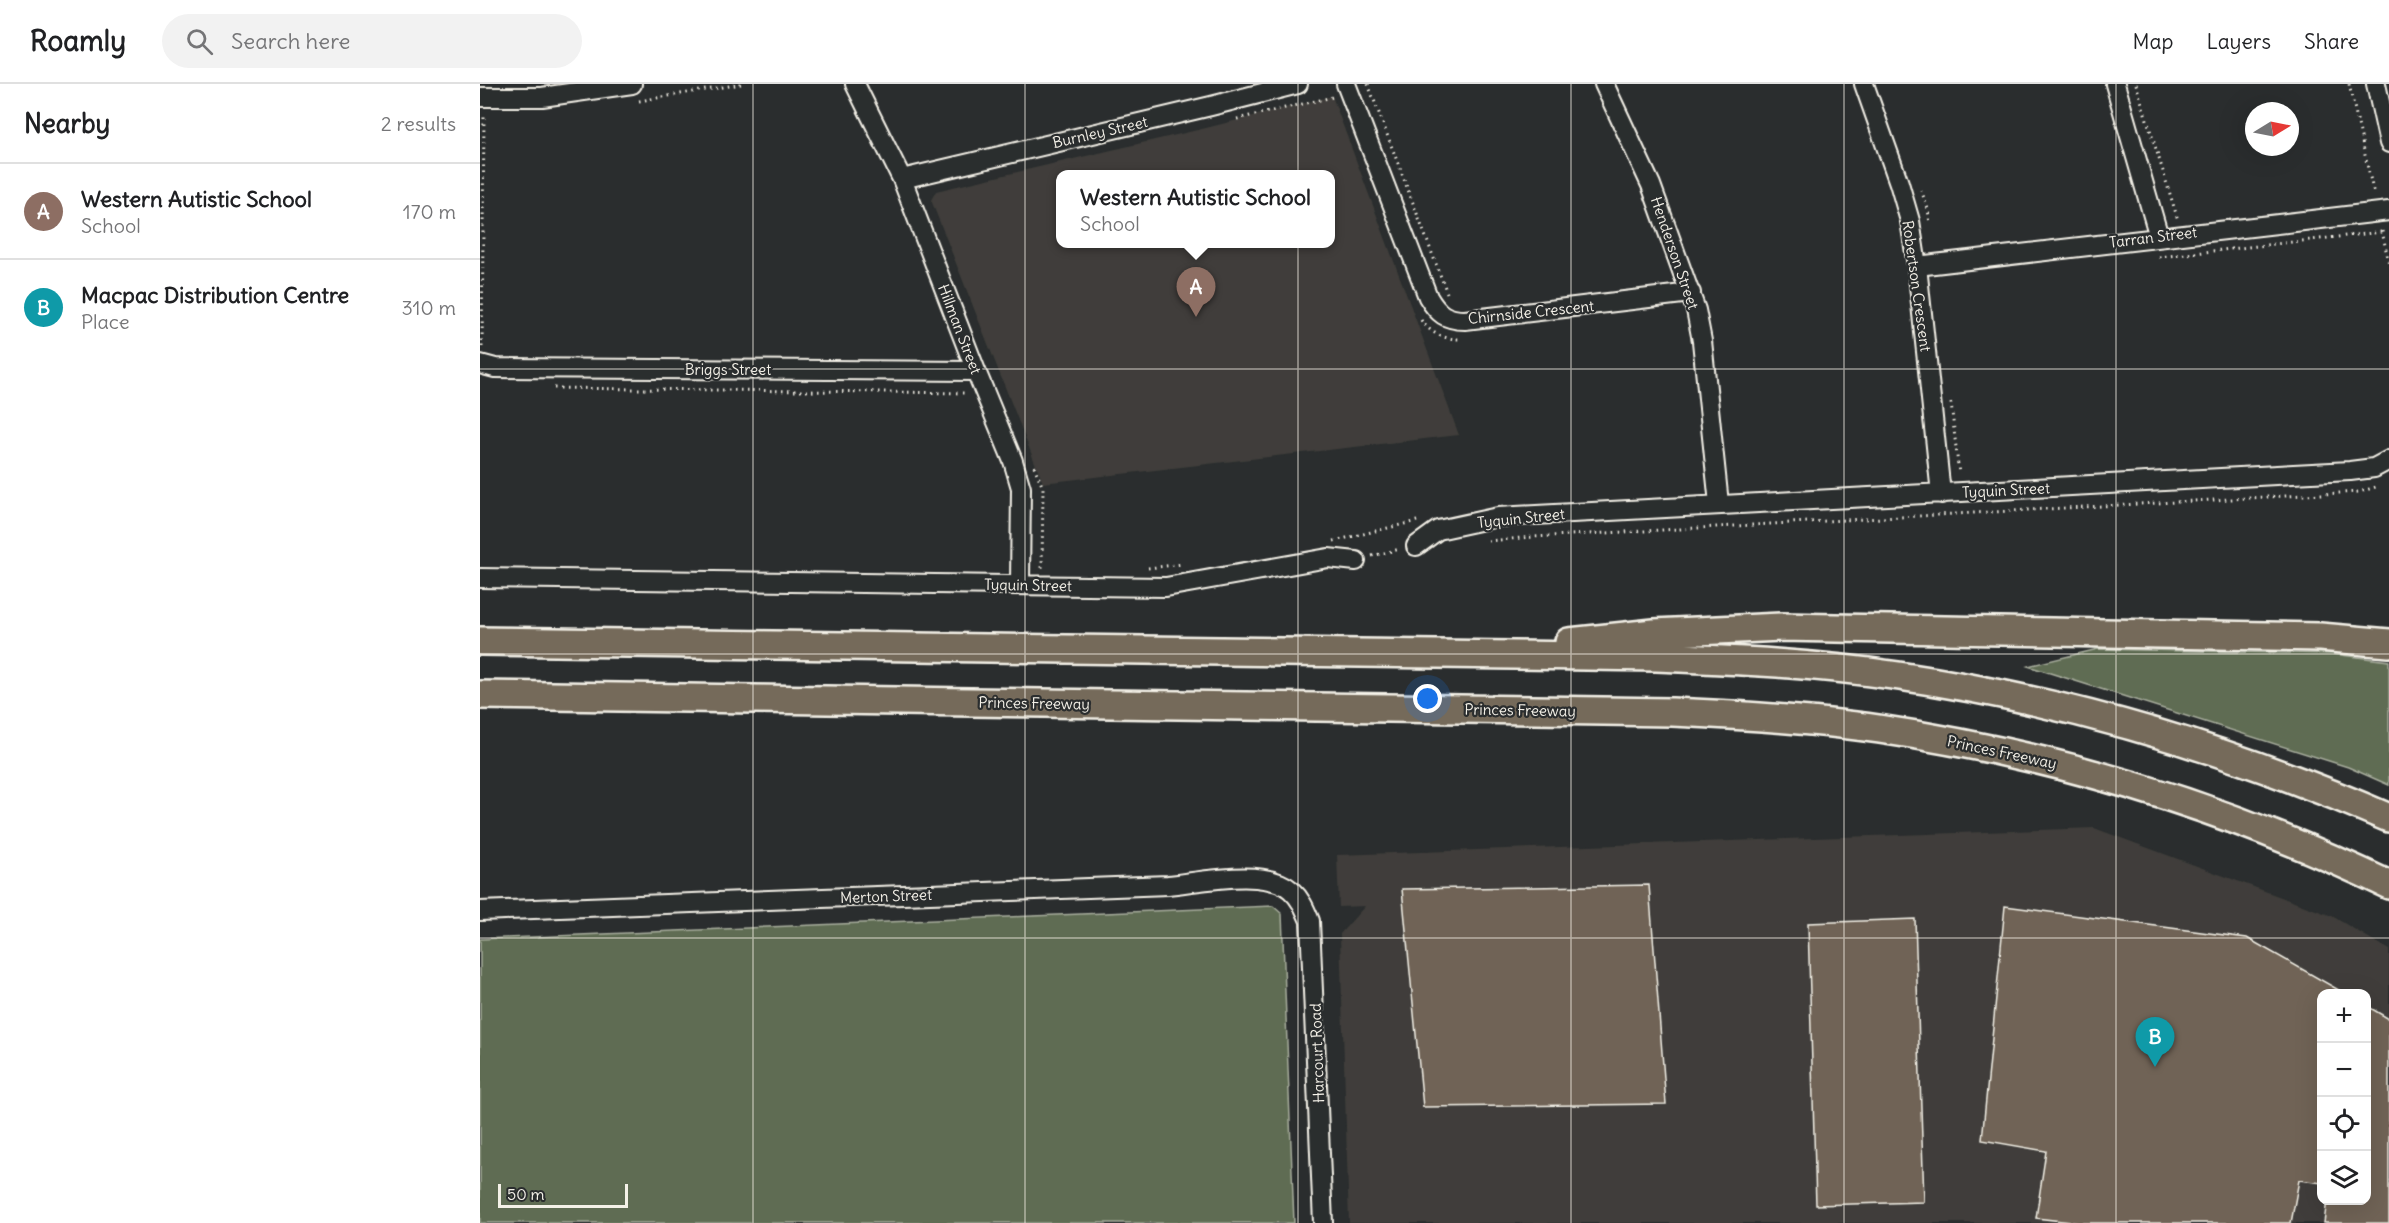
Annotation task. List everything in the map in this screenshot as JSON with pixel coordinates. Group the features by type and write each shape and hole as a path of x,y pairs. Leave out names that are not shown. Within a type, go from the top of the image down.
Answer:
{"highway":[{"path":"1452,654 1653,633 1781,627 2320,637 2389,643"},
{"path":"480,641 1744,660 1848,670 1949,684 2052,705 2160,733 2249,762 2389,818"},
{"name":"Princes Freeway","path":"480,695 1672,712 1806,720 1930,737 2083,771 2241,822 2329,857 2389,885"}],"street":[{"path":"480,97 542,97 632,84"},
{"name":"Hillman Street","path":"855,84 902,179 967,371 1013,461 1021,488 1020,584"},
{"name":"Burnley Street","path":"902,179 1298,84"},
{"name":"Chirnside Crescent","path":"1346,84 1428,297 1441,316 1452,320 1465,320 1691,293"},
{"name":"Henderson Street","path":"1604,84 1642,163 1691,293 1700,333 1719,504"},
{"name":"Robertson Crescent","path":"1864,84 1910,221 1917,266 1941,494"},
{"path":"2115,84 2159,237"},
{"path":"2376,84 2389,143"},
{"name":"Tarran Street","path":"1917,266 2383,212"},
{"name":"Briggs Street","path":"481,357 495,368 967,371"},
{"name":"Tyquin Street","path":"1416,546 1438,530 1498,517 2350,471 2374,468 2389,460"},
{"name":"Tyquin Street","path":"480,578 1166,587 1329,558 1356,561"},
{"name":"Merton Street","path":"480,911 1168,885 1258,878 1277,882 1290,890"},
{"name":"Harcourt Road","path":"1290,890 1303,903 1310,921 1323,1223"}],"path":[{"path":"1368,84 1450,301"},
{"path":"2349,84 2383,212 2389,264"},
{"path":"481,357 484,115"},
{"path":"1420,318 1431,331 1448,339 1464,339"},
{"path":"545,388 968,393 967,371"},
{"path":"1488,542 1545,536 2359,492 2379,486"},
{"path":"1356,561 1416,546"}],"shaded area":[{"path":"1332,96 1459,435 1043,483 931,200 936,191"},
{"path":"2094,828 2332,916 2389,950 2389,1223 1349,1223 1340,934 1365,906 1339,907 1337,855"}],"green space":[{"path":"2098,649 2333,654 2389,661 2389,785 2348,767 2028,666"},
{"path":"1273,906 1282,914 1294,1223 480,1223 480,939"}],"building":[{"path":"1649,885 1666,1104 1423,1107 1402,889"},
{"path":"2005,906 2247,938 2337,989 2317,989 2317,1182 2299,1180 2291,1223 2080,1223 2036,1218 2046,1151 1982,1140"},
{"path":"1915,919 1924,1202 1816,1205 1808,923"},
{"path":"2371,1008 2389,1019 2389,1223 2324,1223 2326,1205 2371,1205"}],"place":[{"name":"Western Autistic School","path":"1196,317"},
{"name":"Macpac Distribution Centre","path":"2155,1067"}]}
